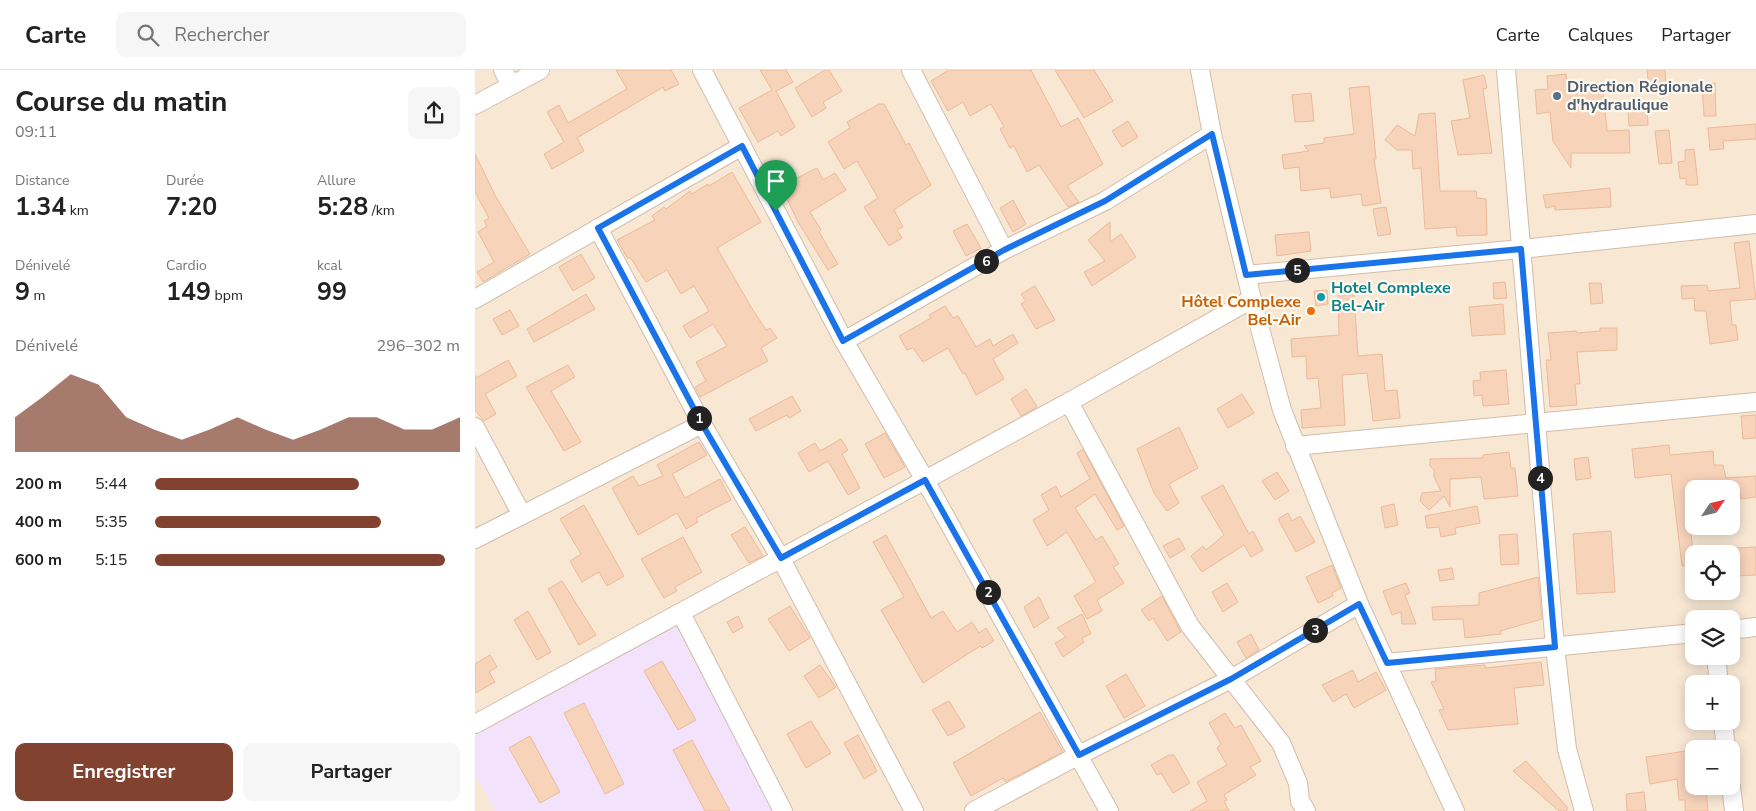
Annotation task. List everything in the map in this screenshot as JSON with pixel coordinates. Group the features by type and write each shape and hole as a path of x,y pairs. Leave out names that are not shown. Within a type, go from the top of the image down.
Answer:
{"street":[{"path":"475,105 507,78 540,70"},
{"path":"702,70 843,341 925,480 1109,811"},
{"path":"911,70 1004,250"},
{"path":"1200,70 1212,134 1246,275 1282,410 1359,604 1387,663 1449,809"},
{"path":"1506,70 1555,647 1567,749 1584,811"},
{"path":"843,341 1004,250 1105,201 1212,134"},
{"path":"475,299 742,146"},
{"path":"1246,275 1756,224"},
{"path":"598,228 702,424 781,558 914,811"},
{"path":"475,724 1069,402 1252,299"},
{"path":"1069,402 1189,626 1281,743 1298,782 1301,801 1306,811"},
{"path":"1295,446 1756,402"},
{"path":"475,539 702,424"},
{"path":"475,427 521,515"},
{"path":"974,811 1079,755 1231,679 1359,604"},
{"path":"681,613 783,811"},
{"path":"1740,629 1756,628"},
{"path":"1387,663 1685,635"},
{"path":"1732,795 1734,811"}],"shaded area":[{"path":"475,70 1756,70 1756,811 475,811"},
{"path":"676,626 773,811 495,811 475,774 475,735"}],"building":[{"path":"616,70 671,70 679,84 665,91 663,87 577,138 584,151 552,169 544,154 564,142 547,112 559,105 568,123 627,89"},
{"path":"760,70 786,70 793,82 776,91 795,127 781,136 778,131 758,142 739,108 772,90"},
{"path":"825,70 829,70 842,91 823,102 826,108 812,117 795,88"},
{"path":"949,70 1031,70 1061,127 1078,118 1103,164 1067,186 1079,202 1068,207 1039,165 1027,172 1014,146 1010,148 1000,129 1004,127 991,104 970,116 963,102 948,111 931,81"},
{"path":"1055,70 1094,70 1113,101 1084,118"},
{"path":"1647,70 1665,70 1666,88 1649,89"},
{"path":"1566,74 1568,94 1603,90 1607,131 1629,130 1630,153 1571,153 1571,168 1553,141 1550,112 1537,114 1535,90 1548,89 1547,76"},
{"path":"1484,75 1487,88 1483,89 1492,153 1458,155 1451,121 1470,118 1463,80"},
{"path":"1715,83 1716,116 1704,116 1702,84"},
{"path":"1369,86 1376,159 1374,159 1381,203 1363,206 1361,194 1331,198 1330,188 1301,191 1299,167 1284,169 1282,155 1309,151 1304,146 1324,143 1324,138 1354,134 1349,88"},
{"path":"1311,93 1314,121 1295,122 1292,95"},
{"path":"879,104 884,104 906,145 909,143 931,185 894,210 903,227 897,230 902,238 889,246 864,207 878,198 857,161 844,169 828,142 850,128 847,122"},
{"path":"1647,107 1648,125 1629,126 1628,108"},
{"path":"1435,113 1440,191 1476,191 1477,198 1486,199 1487,235 1457,236 1456,227 1425,229 1421,168 1413,169 1412,150 1397,150 1385,140 1397,125 1415,136 1419,114"},
{"path":"1128,121 1138,137 1122,147 1112,131"},
{"path":"1756,124 1756,139 1723,141 1724,149 1710,150 1708,128"},
{"path":"1669,130 1672,163 1659,164 1655,131"},
{"path":"1694,149 1698,185 1686,185 1686,178 1680,179 1678,162 1685,161 1685,150"},
{"path":"475,154 496,197 530,254 483,282 477,272 494,262 478,232 487,226 484,221 489,218 475,192"},
{"path":"817,168 823,180 835,173 846,190 810,212 821,230 819,232 838,264 828,270 798,222 781,186"},
{"path":"732,172 761,222 717,248 766,330 770,328 777,338 761,348 768,361 700,397 695,387 706,381 696,362 727,346 713,324 690,338 683,326 709,311 694,286 681,294 667,270 646,282 630,257 628,259 617,240 655,220 652,216 664,207 666,209 690,191 692,194"},
{"path":"1610,188 1611,207 1555,210 1555,206 1546,208 1543,195"},
{"path":"1013,200 1026,224 1013,232 1000,208"},
{"path":"1386,207 1391,234 1378,236 1373,209"},
{"path":"1110,222 1110,242 1121,234 1136,257 1092,286 1084,272 1105,261 1088,240"},
{"path":"967,224 981,248 966,256 953,231"},
{"path":"1309,232 1311,251 1277,256 1275,235"},
{"path":"1749,241 1756,299 1730,301 1732,325 1736,325 1738,340 1710,344 1706,311 1695,311 1694,298 1682,299 1681,286 1707,285 1708,291 1740,288 1734,243"},
{"path":"581,254 595,278 573,291 559,267"},
{"path":"1505,282 1507,298 1494,299 1493,283"},
{"path":"1589,283 1601,283 1603,303 1591,304"},
{"path":"1035,286 1055,320 1036,329 1021,304 1026,301 1021,294"},
{"name":"Hotel Complexe Bel-Air","path":"1327,290 1328,304 1316,306 1314,291"},
{"path":"586,294 595,309 534,342 527,329"},
{"path":"1338,295 1354,295 1358,356 1382,354 1385,391 1397,390 1400,418 1373,421 1367,373 1342,375 1345,425 1302,428 1301,410 1321,408 1318,378 1307,379 1306,356 1292,357 1291,339 1339,335"},
{"path":"1503,304 1505,334 1472,336 1469,307"},
{"path":"945,306 953,318 958,316 976,347 990,339 993,346 1013,334 1018,343 993,359 1004,379 976,395 965,373 963,374 948,348 923,362 913,348 907,350 899,336 931,318 929,315"},
{"path":"510,310 519,326 502,335 493,319"},
{"path":"1600,328 1617,328 1617,350 1577,352 1580,384 1575,384 1577,405 1550,407 1546,360 1551,360 1548,333 1600,331"},
{"path":"508,360 517,376 485,394 496,414 484,421 475,410 475,375 476,378"},
{"path":"568,365 575,377 551,391 581,442 564,451 526,387"},
{"path":"1506,370 1509,404 1483,406 1482,395 1474,396 1473,381 1481,380 1480,372"},
{"path":"1026,389 1037,407 1021,416 1011,399"},
{"path":"1242,394 1254,413 1228,428 1217,409"},
{"path":"792,396 801,411 789,418 787,415 756,431 749,419"},
{"path":"1756,415 1756,438 1743,439 1741,416"},
{"path":"1179,427 1198,468 1169,484 1179,503 1167,511 1154,493 1137,449"},
{"path":"885,433 905,467 884,478 865,444"},
{"path":"841,439 848,450 842,454 860,488 848,495 828,461 809,472 798,453 815,443 820,451"},
{"path":"699,442 707,455 672,474 685,498 720,479 731,500 696,518 698,522 686,529 677,513 638,535 612,488 633,476 639,486 663,476 657,465"},
{"path":"1669,445 1670,455 1713,451 1714,465 1723,465 1726,478 1756,476 1756,497 1741,499 1740,480 1685,480 1685,535 1691,535 1692,545 1685,545 1685,566 1682,566 1671,474 1635,478 1632,449"},
{"path":"1083,449 1124,526 1117,530 1095,494 1075,508 1096,540 1102,536 1119,564 1113,567 1124,583 1097,600 1102,611 1087,619 1074,596 1096,582 1067,532 1047,546 1033,520 1049,510 1041,495 1056,486 1061,497 1090,479 1077,453"},
{"path":"1509,452 1511,468 1515,468 1518,496 1484,499 1481,477 1450,479 1450,507 1444,496 1429,510 1420,501 1422,493 1441,491 1434,477 1434,470 1430,466 1430,459 1483,458 1483,455"},
{"path":"1588,457 1591,478 1576,480 1574,459"},
{"path":"1277,472 1289,491 1275,500 1262,481"},
{"path":"1223,485 1249,534 1253,531 1263,550 1251,557 1244,545 1202,572 1191,556 1203,546 1206,550 1224,535 1201,497"},
{"path":"1394,504 1398,525 1385,528 1381,507"},
{"path":"584,505 624,576 607,586 599,572 582,582 570,561 581,554 560,519"},
{"path":"1477,506 1480,523 1455,528 1456,534 1441,537 1439,527 1427,528 1425,516"},
{"path":"1288,513 1292,521 1300,516 1315,542 1296,552 1278,519"},
{"path":"745,527 763,556 749,563 731,535"},
{"path":"1611,531 1615,592 1577,594 1573,534"},
{"path":"1517,534 1519,564 1501,565 1499,535"},
{"path":"886,535 931,618 943,611 957,632 972,622 979,633 986,628 994,641 982,648 980,646 923,683 881,610 904,597 873,542"},
{"path":"683,537 702,572 675,587 677,591 664,598 641,559"},
{"path":"1179,538 1185,549 1170,558 1163,546"},
{"path":"1756,547 1756,575 1740,576 1740,548"},
{"path":"1332,565 1341,588 1332,593 1333,596 1318,603 1306,577"},
{"path":"1452,568 1454,579 1440,581 1438,570"},
{"path":"1538,577 1542,619 1500,631 1501,634 1465,638 1463,619 1433,620 1432,607 1479,605 1479,593"},
{"path":"562,581 596,635 579,645 548,589"},
{"path":"1227,583 1238,602 1223,612 1212,592"},
{"path":"1406,583 1410,593 1405,595 1416,624 1402,624 1401,612 1392,615 1383,591"},
{"path":"1162,596 1181,632 1167,641 1153,618 1149,621 1141,610"},
{"path":"1039,597 1049,618 1034,628 1024,607"},
{"path":"790,606 810,638 789,651 768,619"},
{"path":"528,611 551,652 537,660 514,620"},
{"path":"1082,614 1091,634 1082,638 1084,642 1063,657 1055,643 1066,637 1057,628"},
{"path":"738,616 743,627 733,633 727,622"},
{"path":"1251,634 1259,650 1246,658 1237,642"},
{"path":"490,655 497,667 489,672 495,682 475,693 475,664"},
{"path":"662,661 696,720 678,730 644,671"},
{"path":"1541,662 1544,685 1514,688 1518,724 1448,730 1439,710 1444,709 1431,682 1436,681 1435,669 1485,665 1485,668"},
{"path":"820,665 836,687 819,698 804,676"},
{"path":"1353,670 1358,682 1376,672 1386,690 1354,708 1346,694 1333,702 1322,685"},
{"path":"1126,674 1145,706 1124,718 1106,686"},
{"path":"949,701 965,727 948,736 932,710"},
{"path":"584,703 624,784 605,794 564,713"},
{"path":"1040,712 1063,752 1005,782 1003,778 971,796 953,763"},
{"path":"1225,713 1235,728 1241,725 1261,761 1250,767 1256,775 1224,795 1227,800 1224,801 1229,811 1190,811 1207,801 1197,782 1227,765 1217,748 1221,744 1209,723"},
{"path":"811,721 831,753 806,768 787,734"},
{"path":"858,735 877,771 864,779 844,743"},
{"path":"530,736 560,792 540,803 509,748"},
{"path":"692,740 730,811 705,811 673,750"},
{"path":"1685,751 1685,795 1707,795 1708,811 1685,811 1685,800 1679,800 1677,779 1650,784 1646,757"},
{"path":"1169,755 1174,755 1190,783 1173,793 1161,773 1157,775 1151,765"},
{"path":"1526,761 1568,808 1566,811 1559,811 1513,771"},
{"path":"1644,792 1646,811 1627,811 1626,794"}],"place":[{"name":"Direction Régionale d'hydraulique","path":"1557,96"},
{"name":"Hotel Complexe Bel-Air","path":"1321,297"},
{"name":"Hôtel Complexe Bel-Air","path":"1311,311"}],"route":[{"path":"1212,134 1246,275 1521,249 1555,647 1387,663 1359,604 1231,679 1079,755 925,480 781,558 702,424 598,228 742,146 776,211 843,341 1004,250 1105,201 1212,134"}]}
